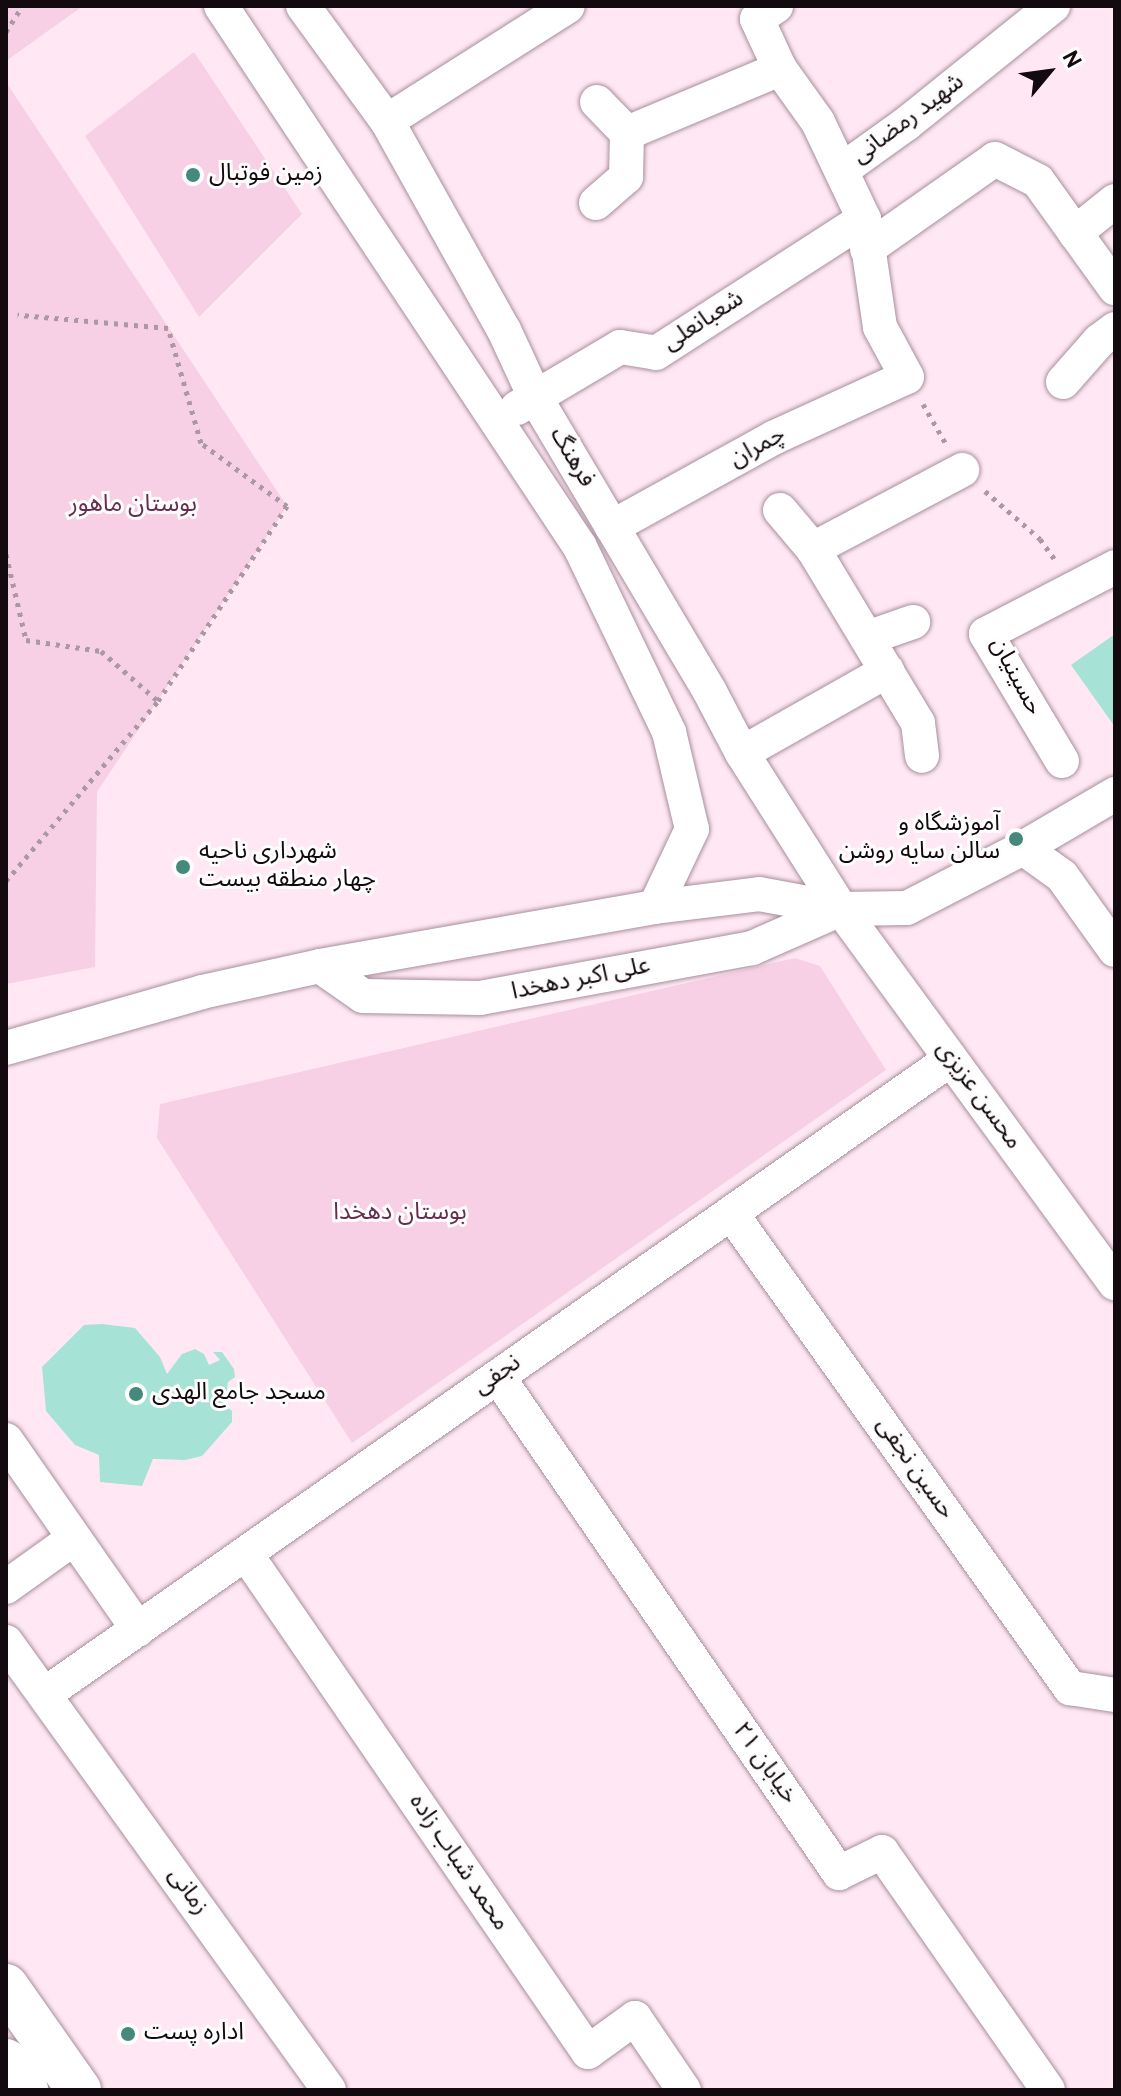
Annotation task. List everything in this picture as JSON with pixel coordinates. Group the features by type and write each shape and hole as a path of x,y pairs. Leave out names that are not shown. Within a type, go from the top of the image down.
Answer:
{"main road":[{"path":"6,1986 79,2090"},
{"path":"6,2061 26,2090"}],"street":[{"name":"فرهنگ","path":"221,6 580,547 669,732 692,829 655,907"},
{"name":"فرهنگ","path":"303,6 387,121 504,330 535,397 709,690 742,753 841,909"},
{"path":"387,121 568,6"},
{"name":"شهید رمضانی","path":"776,6 757,19 780,69 818,122 842,170 906,124 1053,6"},
{"path":"627,133 780,69"},
{"path":"596,203 626,177 627,133 597,102"},
{"name":"شعبانعلی","path":"495,421 620,347 656,353 995,159 1038,181 1075,233"},
{"path":"842,170 865,234"},
{"path":"1115,201 1075,233 1115,288"},
{"name":"چمران","path":"612,527 773,438 907,377 880,327 865,234"},
{"path":"1063,382 1099,341 1115,329"},
{"path":"813,549 962,470"},
{"path":"780,510 813,549 918,723 922,756"},
{"name":"حسینیان","path":"1062,761 986,634 1115,567"},
{"path":"867,638 913,622"},
{"path":"742,753 887,671"},
{"name":"علی اکبر دهخدا","path":"6,1048 202,992 320,966 655,907 759,894 841,909 907,908 1023,848 1115,794"},
{"path":"1023,848 1062,876 1115,950"},
{"name":"علی اکبر دهخدا","path":"320,966 363,996 480,998 752,948 841,909"},
{"name":"محسن عزیزی","path":"841,909 1115,1283"},
{"name":"نجفی","path":"45,1694 951,1059"},
{"name":"حسین نجفی","path":"731,1213 1070,1688 1115,1695"},
{"name":"خیابان ۲۱","path":"498,1377 839,1873 882,1852 1048,2090"},
{"path":"6,1440 138,1629"},
{"path":"6,1587 73,1539"},
{"name":"محمد شباب زاده","path":"246,1554 588,2052 635,2018 684,2090"},
{"name":"زمانی","path":"6,1642 329,2090"}],"path":[{"path":"6,32 22,6"},
{"path":"6,881 158,701 287,506 201,443 168,328 18,315"},
{"path":"6,554 26,640 101,651 158,701"}],"green space":[{"path":"6,6 83,6 6,61"},
{"name":"زمین فوتبال","path":"194,52 302,214 199,317 85,136"},
{"name":"بوستان ماهور","path":"6,82 287,506 97,792 95,967 6,984"},
{"name":"بوستان دهخدا","path":"795,958 820,966 886,1070 352,1443 157,1138 160,1104"}],"building":[{"path":"1115,634 1115,727 1071,665"},
{"name":"مسجد جامع الهدی","path":"84,1325 135,1328 160,1357 167,1374 182,1354 195,1349 204,1354 209,1365 220,1360 213,1352 222,1352 234,1369 235,1377 228,1382 225,1405 232,1411 232,1422 202,1456 185,1460 153,1459 142,1486 100,1482 99,1455 75,1445 46,1411 42,1367"}],"place":[{"name":"زمین فوتبال","path":"193,175"},
{"name":"آموزشگاه و سالن سایه روشن","path":"1016,839"},
{"name":"شهرداری ناحیه چهار منطقه بیست","path":"183,867"},
{"name":"مسجد جامع الهدی","path":"136,1394"},
{"name":"اداره پست","path":"128,2034"}]}
